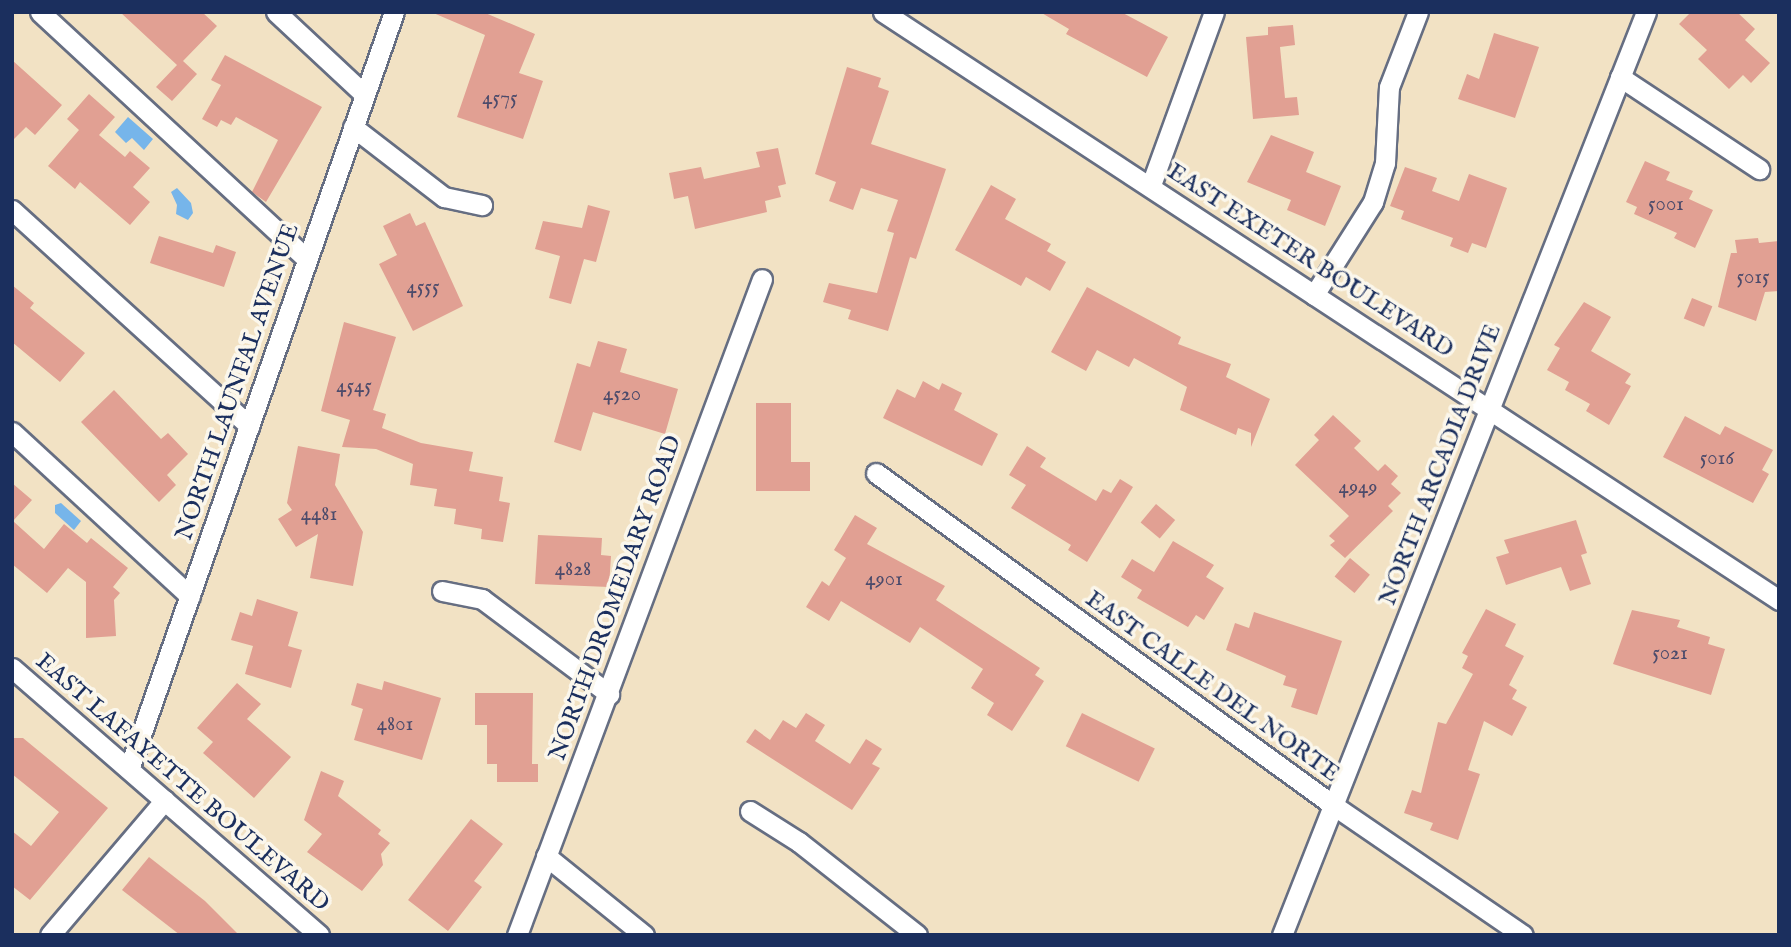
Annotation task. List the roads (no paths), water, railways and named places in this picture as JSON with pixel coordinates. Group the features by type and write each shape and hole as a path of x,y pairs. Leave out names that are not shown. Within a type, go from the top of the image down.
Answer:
{"street":[{"path":"40,12 307,259"},
{"path":"276,12 364,94"},
{"name":"NORTH LAUNFAL AVENUE","path":"129,768 394,12"},
{"name":"EAST EXETER BOULEVARD","path":"883,12 1151,185 1779,600"},
{"path":"1151,185 1214,12"},
{"path":"1314,295 1373,202 1385,163 1389,86 1418,12"},
{"name":"NORTH ARCADIA DRIVE","path":"1282,935 1646,12"},
{"path":"1620,77 1759,169"},
{"path":"353,127 444,197 482,205"},
{"path":"12,210 249,426"},
{"name":"NORTH DROMEDARY ROAD","path":"517,935 609,694 664,530 762,279"},
{"path":"12,432 190,596"},
{"name":"EAST CALLE DEL NORTE","path":"876,473 1333,805 1523,935"},
{"path":"442,591 482,599 609,694"},
{"name":"EAST LAFAYETTE BOULEVARD","path":"12,668 319,935"},
{"path":"50,935 165,800"},
{"path":"750,811 799,842 917,935"},
{"path":"546,856 644,935"}],"water":[{"path":"128,117 153,139 144,150 132,138 126,143 115,132"},
{"path":"177,188 191,203 193,213 188,220 176,214 177,205 171,192"},
{"path":"61,503 81,521 74,530 55,513 55,505"}]}
